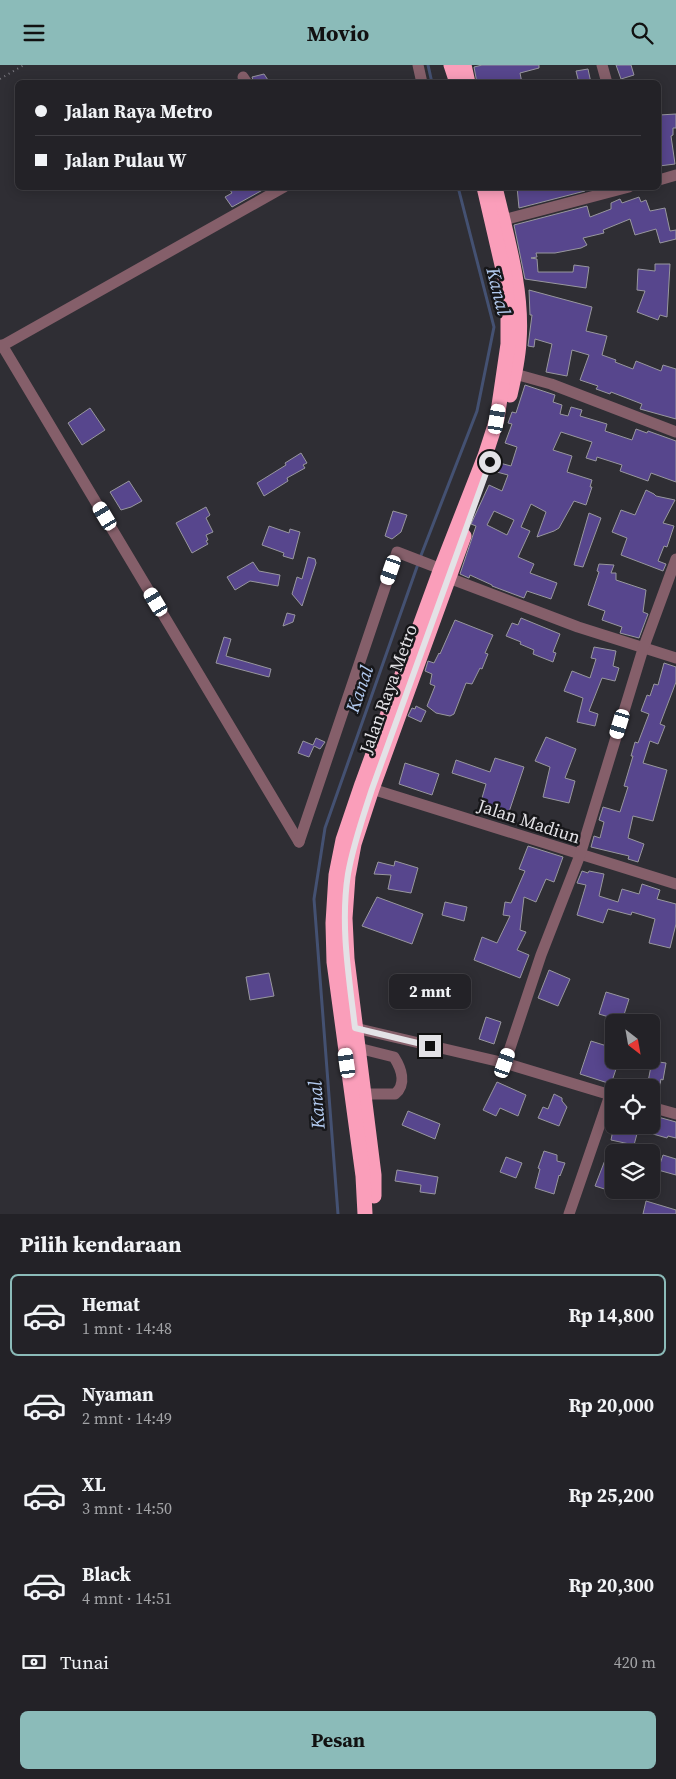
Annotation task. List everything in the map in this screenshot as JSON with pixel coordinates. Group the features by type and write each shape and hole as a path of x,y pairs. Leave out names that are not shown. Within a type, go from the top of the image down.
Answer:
{"highway":[{"path":"451,65 456,80"},
{"path":"464,65 467,80"},
{"path":"365,1214 357,1094 349,1028 334,962 333,923 338,867 343,840 359,793 445,573 497,419 508,344 505,278 485,190"},
{"name":"Jalan Raya Metro","path":"349,1028 345,918 348,876 354,844 445,573 504,421 515,374 519,342 519,309 515,272 496,190"},
{"path":"357,1094 374,1175 375,1214"}],"street":[{"path":"418,65 421,80"},
{"path":"602,65 606,80"},
{"path":"661,179 676,175"},
{"path":"279,190 1,346 299,841 397,552 578,627 676,659"},
{"path":"503,220 618,190"},
{"path":"515,374 551,384 676,432"},
{"path":"505,1063 541,955 580,855 642,649 676,559"},
{"name":"Jalan Madiun","path":"372,789 676,884"},
{"path":"349,1028 505,1063 605,1094"},
{"path":"351,1048 394,1057 402,1072 401,1087 395,1094 357,1094"},
{"path":"660,1110 676,1114"},
{"path":"569,1214 605,1115"}],"path":[{"path":"0,79 24,65"}],"building":[{"path":"482,65 539,65 539,68 520,73 521,80 476,80 474,67"},
{"path":"616,65 631,65 634,75 621,79"},
{"path":"588,69 590,80 578,80 576,71"},
{"path":"264,74 268,80 253,80 252,77"},
{"path":"676,114 676,128 673,128 673,135 671,136 675,164 661,166 661,115"},
{"path":"230,190 263,190 232,207 225,197 232,193"},
{"path":"517,190 585,190 585,191 519,208"},
{"path":"639,197 641,202 646,200 650,211 665,208 670,231 676,230 676,239 660,243 656,229 635,235 630,219 603,230 604,233 583,238 587,245 581,248 555,253 536,253 537,257 531,258 537,259 538,272 573,272 574,265 589,267 586,288 525,279 514,225 587,206 590,217 611,209 611,203 620,199 622,203"},
{"path":"655,264 670,264 667,317 660,315 658,320 637,312 645,291 637,290 638,269 655,271"},
{"path":"529,290 592,307 586,331 607,336 602,355 616,360 615,362 633,369 636,361 661,371 663,365 676,369 676,419 640,409 642,404 611,392 610,394 596,389 598,386 580,380 589,355 572,350 567,376 546,372 552,344 535,339 534,347 528,346 532,315 530,315"},
{"path":"525,385 555,395 553,402 562,405 560,414 568,416 571,407 582,410 580,416 607,424 605,431 632,440 636,429 647,433 648,431 676,441 676,482 651,473 648,481 620,471 622,465 597,457 596,461 586,458 592,442 561,432 553,450 572,456 567,472 592,480 590,487 592,487 586,505 574,501 559,528 537,537 546,512 531,504 521,527 530,531 518,557 534,564 530,573 557,583 551,599 527,591 524,598 470,575 469,578 460,574 476,526 471,524 489,485 502,491 508,475 493,471 496,462 511,466 517,447 505,443 512,424 508,423 512,412 516,413","holes":["494,511 514,520 507,535 487,525"]},
{"path":"90,408 105,430 82,445 68,423"},
{"path":"301,453 307,463 303,465 305,468 287,478 288,481 264,496 257,483"},
{"path":"129,481 142,501 121,510 110,492"},
{"path":"646,490 656,496 675,500 663,523 674,526 667,547 664,546 658,561 666,564 663,571 621,555 627,538 612,532 621,510 635,515"},
{"path":"206,507 210,515 206,518 213,532 206,535 208,544 192,553 176,523"},
{"path":"393,511 407,515 401,532 392,539 385,536"},
{"path":"589,513 601,518 583,567 574,565"},
{"path":"269,526 289,533 290,529 300,532 293,559 283,556 284,553 262,545"},
{"path":"308,557 315,559 316,563 302,606 292,594 297,577 302,579"},
{"path":"253,562 259,571 280,575 278,586 250,581 235,590 227,577"},
{"path":"599,564 614,565 611,573 616,573 616,580 646,590 643,612 648,614 639,638 620,633 622,627 602,620 605,611 588,605 599,572 597,571"},
{"path":"287,613 295,615 293,622 283,626"},
{"path":"521,618 560,634 553,652 556,653 553,662 533,654 534,650 506,636 512,623 518,625"},
{"path":"455,620 493,635 485,653 488,654 482,669 480,668 472,684 466,683 454,714 450,716 436,713 427,706 435,686 430,684 432,674 425,671 428,661 434,663 440,654"},
{"path":"224,637 231,639 226,656 271,669 269,677 216,663"},
{"path":"594,647 616,651 613,666 619,668 615,681 602,678 589,711 598,714 595,726 577,722 583,698 564,691 572,671 590,678 596,659 591,658"},
{"path":"664,663 676,667 676,682 660,724 665,726 658,744 650,741 643,763 667,770 653,821 633,816 628,838 644,844 638,862 628,859 629,856 591,847 594,836 600,838 604,822 599,820 603,807 620,812 628,787 624,786 635,742 638,743 649,714 641,711 647,695 650,696 654,684 658,685"},
{"path":"416,706 426,711 421,722 408,716 412,708 415,709"},
{"path":"546,737 576,749 565,778 575,781 569,803 543,797 550,767 535,761"},
{"path":"316,738 325,742 320,749 314,746 309,757 298,753 303,741 313,745"},
{"path":"495,758 524,767 506,821 478,812 486,784 452,773 456,760 490,772"},
{"path":"405,763 439,774 432,795 399,784"},
{"path":"528,846 563,857 554,882 546,879 536,902 524,897 520,930 526,932 517,950 529,955 520,978 474,960 482,937 497,943 510,916 503,915 505,902 511,903 525,871 519,869"},
{"path":"395,861 418,868 411,893 388,889 391,875 374,874 378,862 394,866"},
{"path":"582,871 604,874 599,896 618,902 622,889 639,894 642,884 660,890 657,899 676,904 676,924 670,948 649,943 655,919 632,912 631,915 608,909 603,923 577,915 586,885 577,883"},
{"path":"377,897 423,914 412,944 362,926"},
{"path":"445,902 467,907 464,921 442,915"},
{"path":"549,970 570,979 558,1006 538,998"},
{"path":"269,973 274,996 250,1000 246,977"},
{"path":"606,992 629,999 624,1014 605,1014 605,1016 599,1014"},
{"path":"486,1017 501,1022 494,1044 479,1039"},
{"path":"591,1041 605,1045 605,1069 616,1069 613,1079 605,1079 605,1082 580,1074"},
{"path":"660,1062 666,1063 663,1080 661,1079 660,1084 660,1079 649,1079 650,1069 660,1069"},
{"path":"497,1082 526,1095 518,1116 500,1108 496,1116 483,1110"},
{"path":"554,1094 562,1098 567,1107 559,1126 538,1118 543,1107 548,1109"},
{"path":"408,1111 440,1124 435,1139 402,1125"},
{"path":"660,1118 676,1122 676,1138 668,1136 667,1138 653,1134 660,1134"},
{"path":"612,1134 637,1134 634,1144 611,1140"},
{"path":"544,1151 557,1155 557,1161 565,1163 559,1175 554,1194 535,1188 540,1169 538,1168"},
{"path":"663,1155 676,1159 676,1175 660,1171"},
{"path":"506,1157 522,1163 516,1178 500,1172"},
{"path":"605,1160 605,1189 595,1186"},
{"path":"397,1170 438,1177 435,1194 420,1192 421,1185 395,1181"},
{"path":"646,1201 676,1210 676,1214 643,1214"}],"waterway":[{"name":"Kanal","path":"428,65 431,80"},
{"name":"Kanal","path":"420,558 477,411 494,327 459,190"},
{"name":"Kanal","path":"338,1214 314,899 325,828 418,564"}],"route":[{"path":"430,1046 355,1028 347,959 345,918 348,876 354,844 372,789 490,462"}]}
